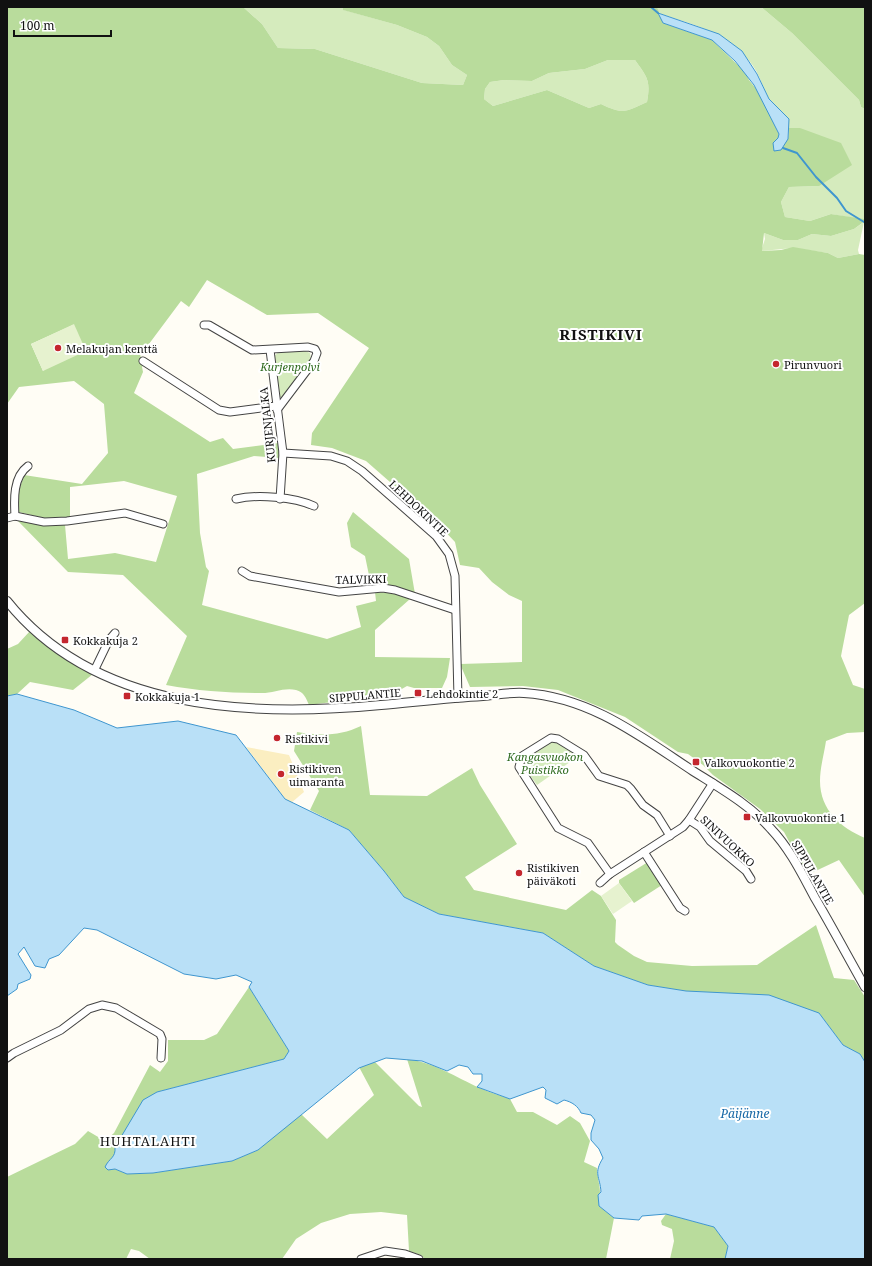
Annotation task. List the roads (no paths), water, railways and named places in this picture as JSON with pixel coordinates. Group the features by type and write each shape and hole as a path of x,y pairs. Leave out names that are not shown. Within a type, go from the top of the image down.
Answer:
{"street":[{"path":"143,361 219,410 230,412 277,408 314,361 317,353 315,349 308,347 252,350 246,348 209,325 204,325"},
{"name":"KURJENJALKA","path":"270,350 283,453 280,499"},
{"name":"LEHDOKINTIE","path":"283,453 331,456 346,461 362,471 436,536 449,554 455,576 458,698"},
{"path":"15,516 14,500 17,482 23,470 28,466"},
{"path":"236,499 247,496 304,502 314,506"},
{"path":"7,518 15,516 44,522 67,521 125,513 163,524"},
{"name":"TALVIKKI","path":"242,571 250,576 339,592 383,588 395,590 455,610"},
{"name":"SIPPULANTIE","path":"8,604 49,641 95,670 128,684 171,698 202,704 242,709 328,709 522,693 557,698 588,707 616,720 713,783 758,816 781,840 795,861 865,987"},
{"path":"95,670 109,640 115,633"},
{"path":"610,874 588,843 558,828 519,767 522,756 551,738 558,739 584,755 600,776 627,785 643,805 657,815 670,836"},
{"path":"600,883 610,874 683,827 690,820 713,783"},
{"name":"SINIVUOKKO","path":"690,820 700,828 710,841 746,871 751,879"},
{"path":"644,852 680,908 685,910"},
{"path":"7,1058 14,1053 61,1030 89,1009 102,1005 116,1008 160,1034 162,1039 161,1058"},
{"path":"361,1259 385,1251 405,1254 419,1259"}],"water":[{"path":"658,13 719,34 742,51 757,74 769,99 789,119 788,139 781,150 774,151 773,143 778,138 779,134 754,85 735,61 712,40 663,23"},
{"name":"Päijänne","path":"17,694 74,710 117,728 178,721 236,735 285,799 349,830 404,897 439,914 543,933 594,966 648,985 686,991 769,995 819,1013 843,1045 860,1054 865,1062 865,1259 725,1259 728,1246 714,1227 666,1214 642,1216 639,1220 614,1218 599,1206 598,1195 601,1192 598,1168 603,1158 599,1149 591,1140 591,1133 595,1120 591,1115 581,1113 576,1106 567,1101 564,1100 557,1104 545,1098 546,1090 543,1087 510,1099 477,1087 482,1081 482,1074 473,1074 468,1067 459,1065 447,1071 422,1061 386,1058 359,1068 258,1150 232,1161 153,1173 127,1174 115,1169 108,1170 105,1167 114,1154 115,1147 143,1100 157,1092 284,1059 289,1051 249,987 252,982 236,975 216,979 184,974 97,930 84,928 59,955 49,959 45,968 35,966 24,947 18,954 31,975 30,979 18,984 17,989 7,996 7,696"}],"waterway":[{"path":"651,7 658,13"},
{"path":"783,148 797,153 816,177 837,198 846,211 864,222"}],"place":[{"name":"Melakujan kenttä","path":"58,348"},
{"name":"Pirunvuori","path":"776,364"},
{"name":"Kokkakuja 2","path":"65,640"},
{"name":"Lehdokintie 2","path":"418,693"},
{"name":"Kokkakuja 1","path":"127,696"},
{"name":"Ristikivi","path":"277,738"},
{"name":"Valkovuokontie 2","path":"696,762"},
{"name":"Ristikiven uimaranta","path":"281,774"},
{"name":"Valkovuokontie 1","path":"747,817"},
{"name":"Ristikiven päiväkoti","path":"519,873"}],"district":[{"name":"RISTIKIVI","path":"601,334"},
{"name":"HUHTALAHTI","path":"148,1141"}],"park label":[{"name":"Kurjenpolvi","path":"290,366"},
{"name":"Kangasvuokon Puistikko","path":"545,762"}]}
